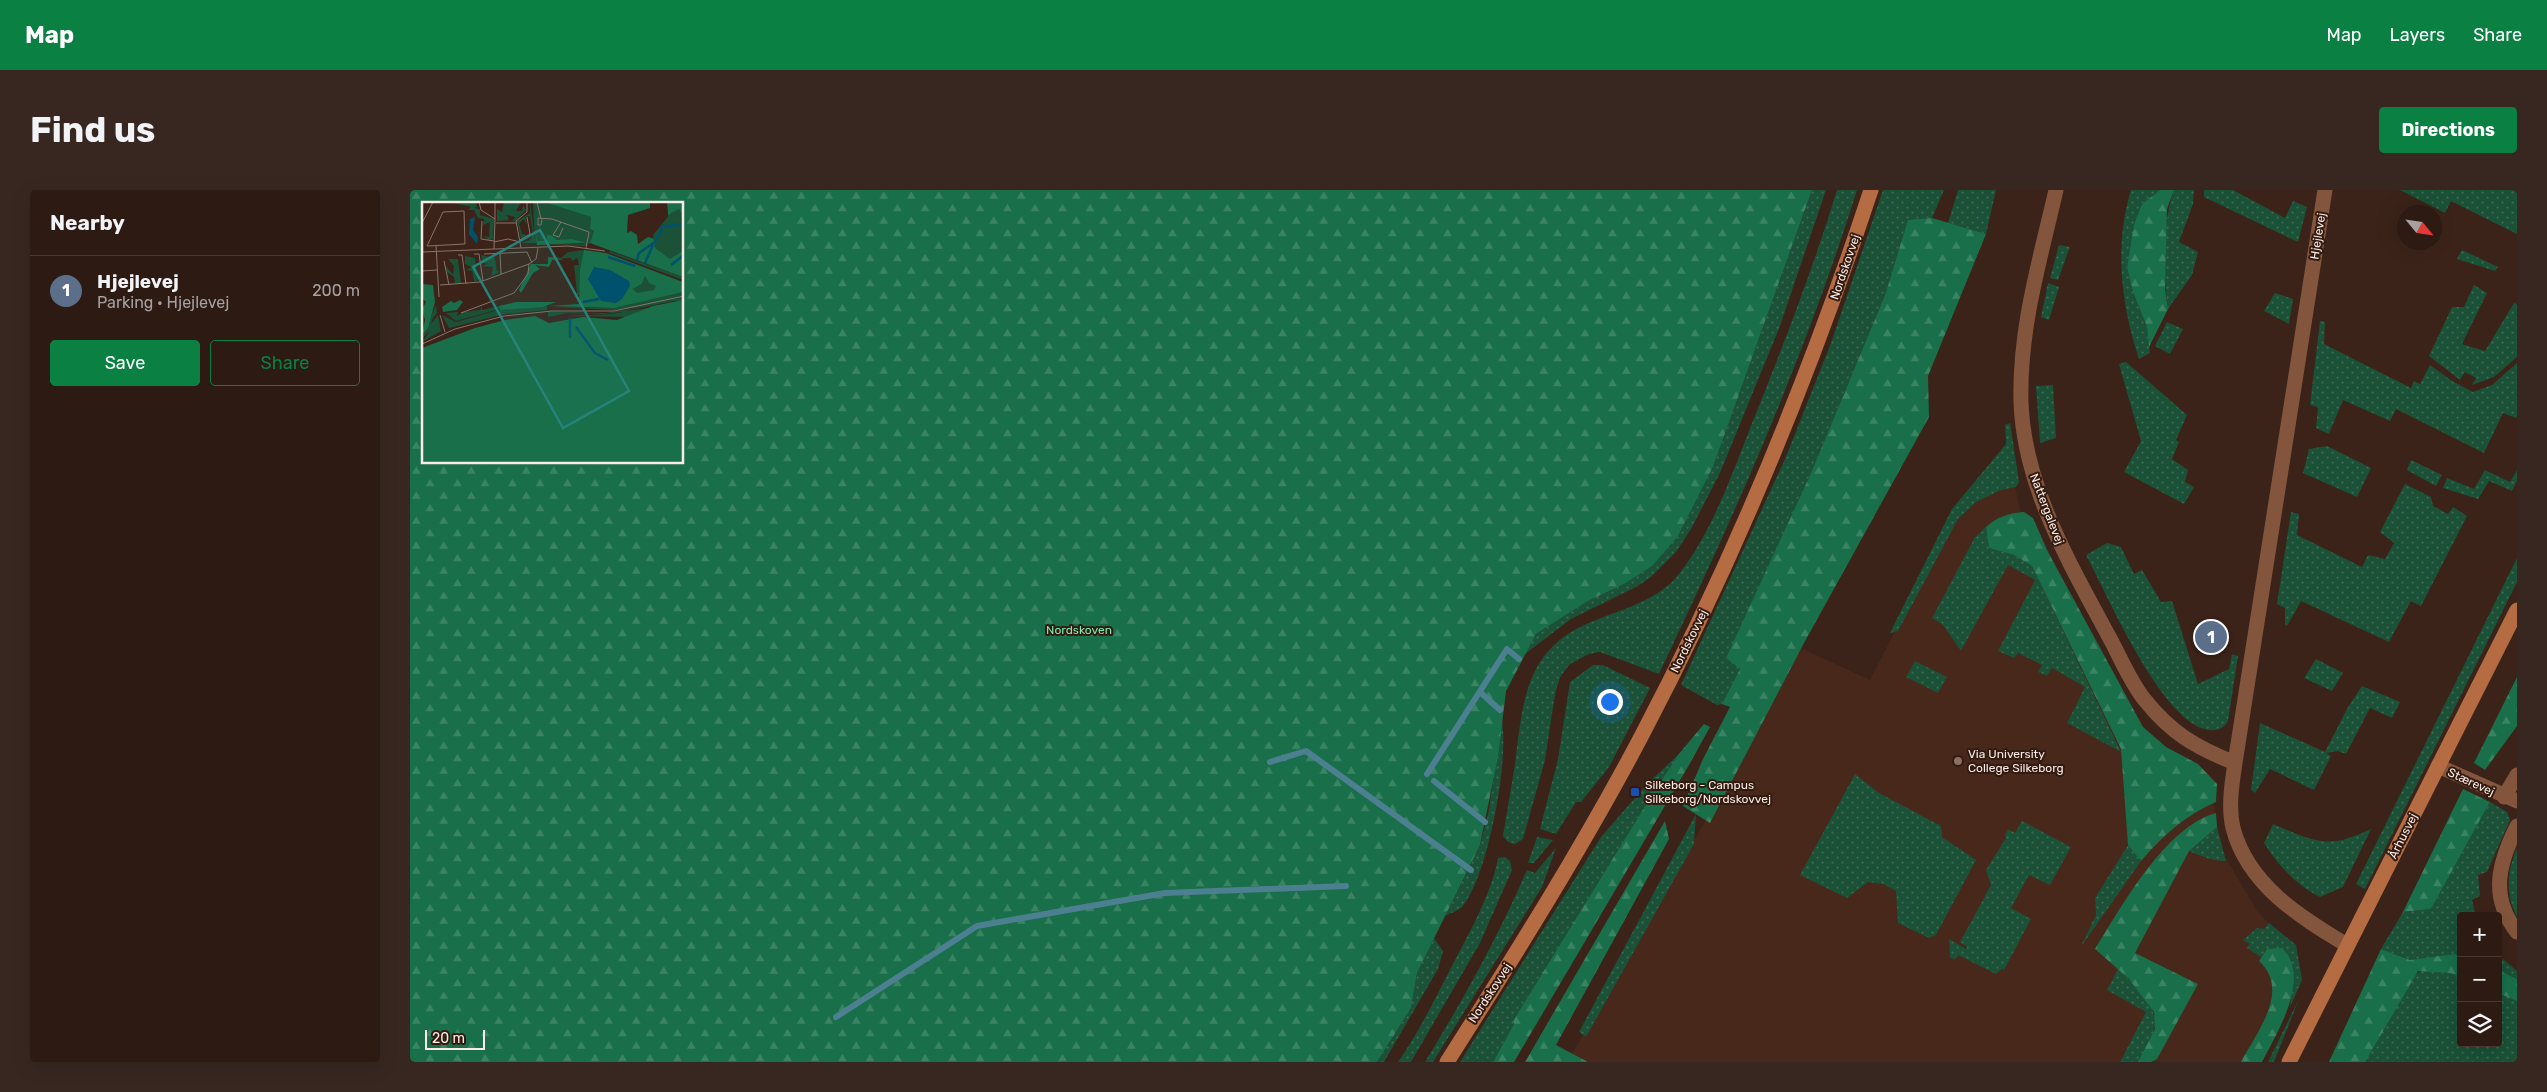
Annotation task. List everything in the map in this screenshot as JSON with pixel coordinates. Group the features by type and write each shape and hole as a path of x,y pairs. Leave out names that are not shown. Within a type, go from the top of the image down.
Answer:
{"street":[{"name":"Nordskovvej","path":"1447,1062 1515,954 1604,804 1642,735 1696,628 1780,440 1822,333 1871,190"},
{"name":"Nattergalevej","path":"2056,190 2027,315 2021,401 2026,450 2039,494 2066,556 2142,698 2188,742 2235,763"},
{"name":"Hjejlevej","path":"2326,190 2235,763 2232,787 2233,826 2248,861 2259,879 2283,903 2347,945"},
{"name":"Århusvej","path":"2289,1062 2517,610"},
{"name":"Stærevej","path":"2438,766 2510,799 2517,775"},
{"path":"2517,826 2500,864 2499,885 2502,906 2517,932"}],"shaded area":[{"name":"Via University College Silkeborg","path":"2012,473 2022,518 2141,730 2211,786 2220,848 2257,911 2292,947 2285,996 2254,1062 1582,1062 1571,1056 1716,802 1786,641 1870,680 1953,517"}],"green space":[{"name":"Nordskoven","path":"410,190 1812,190 1713,467 1678,536 1652,566 1624,584 1588,601 1536,634 1506,691 1498,757 1480,845 1417,973 1411,1008 1377,1062 410,1062"},
{"path":"1812,190 1826,190 1780,326 1720,473 1691,529 1676,552 1652,576 1638,586 1571,619 1525,654 1536,634 1588,601 1624,584 1678,536 1713,467"},
{"path":"1837,190 1857,190 1814,314 1767,435 1715,555 1659,674 1600,652 1589,654 1570,664 1560,677 1555,694 1545,760 1523,839 1515,844 1508,842 1503,836 1521,719 1531,679 1540,662 1552,647 1569,633 1650,598 1670,584 1690,559 1719,506 1735,468 1796,311"},
{"path":"1883,190 1944,190 1932,218 1908,221 1885,295 1811,473 1727,658 1740,669 1722,704 1717,705 1681,685 1785,459 1831,343"},
{"path":"1958,190 1996,190 1986,234 1948,223"},
{"path":"2131,190 2160,190 2142,204 2127,268 2133,292 2147,327 2150,353 2139,359 2128,318 2122,275 2121,253 2123,232"},
{"path":"2160,190 2174,190 2167,209 2165,289 2168,309 2149,347 2147,327 2133,292 2127,268 2134,225 2142,204"},
{"path":"2174,190 2194,190 2193,204 2179,242 2198,252 2192,275 2168,309 2165,280 2165,249 2167,218"},
{"path":"2204,190 2233,190 2285,218 2293,201 2307,207 2298,242 2204,197"},
{"path":"2400,190 2517,190 2517,234 2451,201 2445,213 2442,211 2442,205 2429,205"},
{"path":"1932,218 1986,234 1928,376 1929,417 1804,643 1710,823 1683,806 1703,759 1730,707 1722,704 1740,669 1726,658 1811,473 1885,295 1908,220"},
{"path":"2059,245 2070,247 2058,280 2050,278"},
{"path":"2462,250 2498,267 2495,271 2457,259"},
{"path":"2048,283 2059,287 2049,320 2041,317"},
{"path":"2474,285 2487,293 2462,344 2485,351 2514,303 2517,304 2517,357 2494,377 2472,385 2476,378 2465,372 2460,380 2429,356 2452,307 2464,307"},
{"path":"2275,293 2293,299 2289,324 2264,311"},
{"path":"2320,321 2325,322 2324,344 2411,388 2414,381 2420,384 2430,365 2452,381 2473,392 2492,385 2517,363 2517,416 2516,418 2503,413 2484,453 2396,409 2390,421 2343,400 2329,434 2316,428 2318,407 2310,405"},
{"path":"2167,322 2183,329 2170,354 2155,346"},
{"path":"2126,362 2187,415 2176,440 2179,442 2172,459 2188,470 2185,482 2194,487 2184,504 2124,472 2141,441 2119,364"},
{"path":"2053,385 2056,438 2040,443 2036,386"},
{"path":"2010,423 2019,482 2016,487 2001,490 1976,502 1958,519 1898,631 1890,633 1952,509 2006,444 2005,425"},
{"path":"2327,446 2371,468 2357,497 2303,473 2309,449"},
{"path":"2411,460 2442,475 2436,486 2407,470"},
{"path":"2485,470 2510,482 2517,470 2517,481 2512,491 2489,481 2478,499 2443,488 2447,478 2474,489"},
{"path":"2405,484 2431,497 2433,506 2448,514 2453,507 2467,516 2421,606 2411,601 2389,642 2301,601 2287,626 2285,625 2285,608 2277,604 2291,512 2299,514 2297,535 2362,567 2368,555 2385,559 2394,543 2380,532"},
{"path":"2024,512 2033,518 2048,552 2143,727 2166,747 2198,764 2217,784 2216,802 2194,813 2175,827 2141,861 2128,845 2121,749 2032,566 2014,555 1989,548 1986,527 2004,516"},
{"path":"1986,527 1989,548 2014,555 2032,566 2121,752 2067,723 2085,687 2052,668 2047,676 2038,672 2042,665 2018,653 2014,658 1998,651 2035,580 2008,565 1961,651 1943,625 1932,618 1975,537"},
{"path":"2107,543 2121,547 2134,574 2142,570 2161,602 2172,601 2198,684 2229,669 2232,654 2238,656 2228,721 2225,726 2209,730 2191,722 2173,706 2155,683 2122,627 2086,555"},
{"path":"2517,558 2517,582 2365,889 2356,884"},
{"path":"2316,659 2343,673 2332,691 2304,678"},
{"path":"1915,661 1947,677 1938,693 1906,677"},
{"path":"1593,665 1603,665 1650,688 1609,767 1581,802 1576,802 1556,834 1540,829 1558,759 1570,682"},
{"path":"2517,677 2517,726 2485,770 2474,763"},
{"path":"2362,686 2400,702 2392,718 2370,708 2346,754 2338,751 2326,753 2331,756 2314,790 2270,769 2255,793 2251,790 2260,723 2325,752 2348,707"},
{"path":"1502,722 1502,763 1488,845 1480,871 1462,907 1445,916 1480,845 1488,815"},
{"path":"1704,724 1710,727 1689,765 1514,1062 1493,1062 1514,1024 1513,1021 1650,798 1678,755"},
{"path":"1678,755 1513,1021 1514,1024 1493,1062 1460,1062 1601,837 1648,783"},
{"path":"1855,774 1879,793 1941,826 1942,837 1976,860 1936,935 1929,938 1898,923 1896,891 1883,884 1868,882 1847,898 1800,875"},
{"path":"2463,789 2490,802 2431,909 2403,912"},
{"path":"2490,802 2507,812 2510,820 2487,872 2478,875 2480,896 2472,900 2475,912 2457,912 2457,955 2455,954 2457,958 2457,1047 2502,1047 2502,987 2517,994 2517,1062 2347,1062 2406,981 2440,957 2410,960 2381,949 2403,912 2431,909"},
{"path":"2216,813 2217,827 2189,851 2135,953 2198,984 2157,1059 2151,1062 2138,1062 2155,1029 2154,1012 2129,979 2095,949 2146,870 2162,851 2179,834 2197,821"},
{"path":"1696,814 1694,844 1586,1037 1579,1032"},
{"path":"1665,821 1669,839 1556,1045 1588,1062 1525,1062"},
{"path":"2022,821 2071,847 2050,885 2029,875 2011,908 2031,919 2004,970 2002,969 1996,974 1958,955 1955,960 1950,957 1949,939 1966,949 1967,947 1960,942 1991,885 1986,870 2006,838 2005,835 2008,829 2015,833"},
{"path":"2273,824 2311,839 2322,841 2343,840 2371,829 2343,887 2320,897 2303,887 2288,874 2264,843"},
{"path":"2217,827 2226,861 2212,859 2189,851"},
{"path":"1537,837 1553,840 1534,863 1528,863"},
{"path":"2128,845 2141,861 2082,944 2096,915 2095,898"},
{"path":"1556,848 1542,887 1433,1062 1425,1062 1479,968 1527,870 1535,873"},
{"path":"2517,848 2517,917 2509,891 2509,874"},
{"path":"1505,857 1510,861 1512,870 1480,943 1411,1062 1398,1062 1427,1014 1473,926 1490,886 1498,858"},
{"path":"2269,923 2296,945 2302,980 2290,1007 2293,982 2267,949 2261,957 2247,948 2250,944 2243,940 2257,928 2264,929"},
{"path":"1434,938 1443,951 1438,969 1384,1062 1377,1062 1411,1008 1417,973"},
{"path":"2282,948 2290,960 2294,974 2289,1005 2276,1036 2262,1062 2241,1062 2262,1025 2272,998 2272,985 2268,972 2259,961 2267,949"},
{"path":"2381,949 2410,960 2457,955 2457,976 2450,973 2418,971 2365,1062 2329,1062"},
{"path":"2502,958 2517,971 2517,979 2502,972"},
{"path":"2118,969 2144,996 2150,1005 2155,1022 2153,1034 2138,1062 2120,1062 2146,1012 2107,990"},
{"path":"2502,972 2517,979 2517,1001 2502,995"},
{"path":"2299,999 2274,1062 2268,1062"}],"waterway":[{"path":"1427,774 1507,649 1519,659"},
{"path":"1481,693 1500,710"},
{"path":"1270,762 1306,751 1471,870"},
{"path":"1434,781 1485,822"},
{"path":"836,1017 977,926 1165,893 1346,886"}],"place":[{"name":"Hjejlevej","path":"2211,637"},
{"name":"Via University College Silkeborg","path":"1958,761"},
{"name":"Silkeborg - Campus Silkeborg/Nordskovvej","path":"1635,792"}]}
